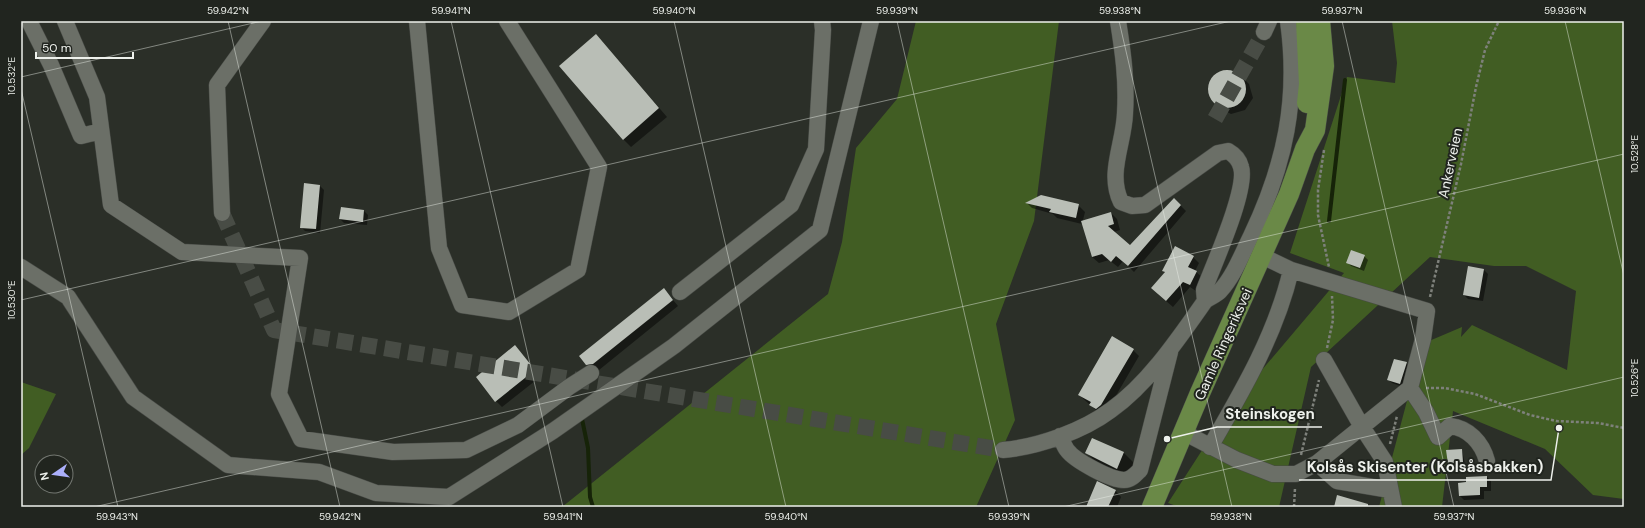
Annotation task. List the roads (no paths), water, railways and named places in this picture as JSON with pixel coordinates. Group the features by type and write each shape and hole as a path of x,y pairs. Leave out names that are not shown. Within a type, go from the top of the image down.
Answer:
{"main road":[{"name":"Gamle Ringeriksvei","path":"1304,149 1304,130 1309,84 1306,21"},
{"name":"Gamle Ringeriksvei","path":"1152,507 1183,432 1289,194 1304,149 1315,130 1323,82 1323,54 1320,21"}],"lane":[{"path":"29,21 51,65 81,136 101,131"},
{"path":"65,21 97,97 110,204 182,252 300,258 279,394 301,439 393,452 466,450 518,425 569,387 591,373"},
{"path":"222,213 217,85 263,21"},
{"path":"417,21 439,248 462,305 509,312 578,270 599,167 508,21"},
{"path":"680,292 792,205 816,149 823,30 822,21"},
{"path":"21,266 68,298 133,397 228,465 319,472 376,493 449,496 552,431 674,346 820,230 870,21"},
{"path":"1118,21 1126,85 1125,114 1114,179 1116,190 1121,202 1132,206 1145,205 1218,153 1228,151 1237,156 1242,168 1242,182 1233,216 1204,290 1205,301"},
{"path":"1003,450 1035,446 1060,436 1111,411 1140,383 1170,349 1205,301 1220,291 1237,265 1266,203 1280,163 1288,131 1293,72 1288,21"},
{"path":"1183,432 1237,460 1273,474 1296,474 1317,463 1410,388 1423,339 1427,311 1291,270 1262,256"},
{"path":"1210,447 1255,368 1284,298 1291,270"},
{"path":"1060,436 1066,450 1080,461 1114,478 1125,480 1133,478 1140,470 1170,349"},
{"path":"1324,360 1362,427 1385,462 1394,507"},
{"path":"1410,388 1426,412 1438,437 1450,426 1464,430 1478,443 1486,460"},
{"path":"1317,463 1337,481 1390,490"}],"waterway":[{"path":"1329,221 1345,80"},
{"path":"582,419 588,448 590,497 593,507"}],"tunnel":[{"path":"1215,119 1264,32"},
{"path":"222,213 274,330 1003,450"}],"place":[{"name":"Kolsås Skisenter (Kolsåsbakken)","path":"1559,428"},
{"name":"Steinskogen","path":"1167,439"}]}
